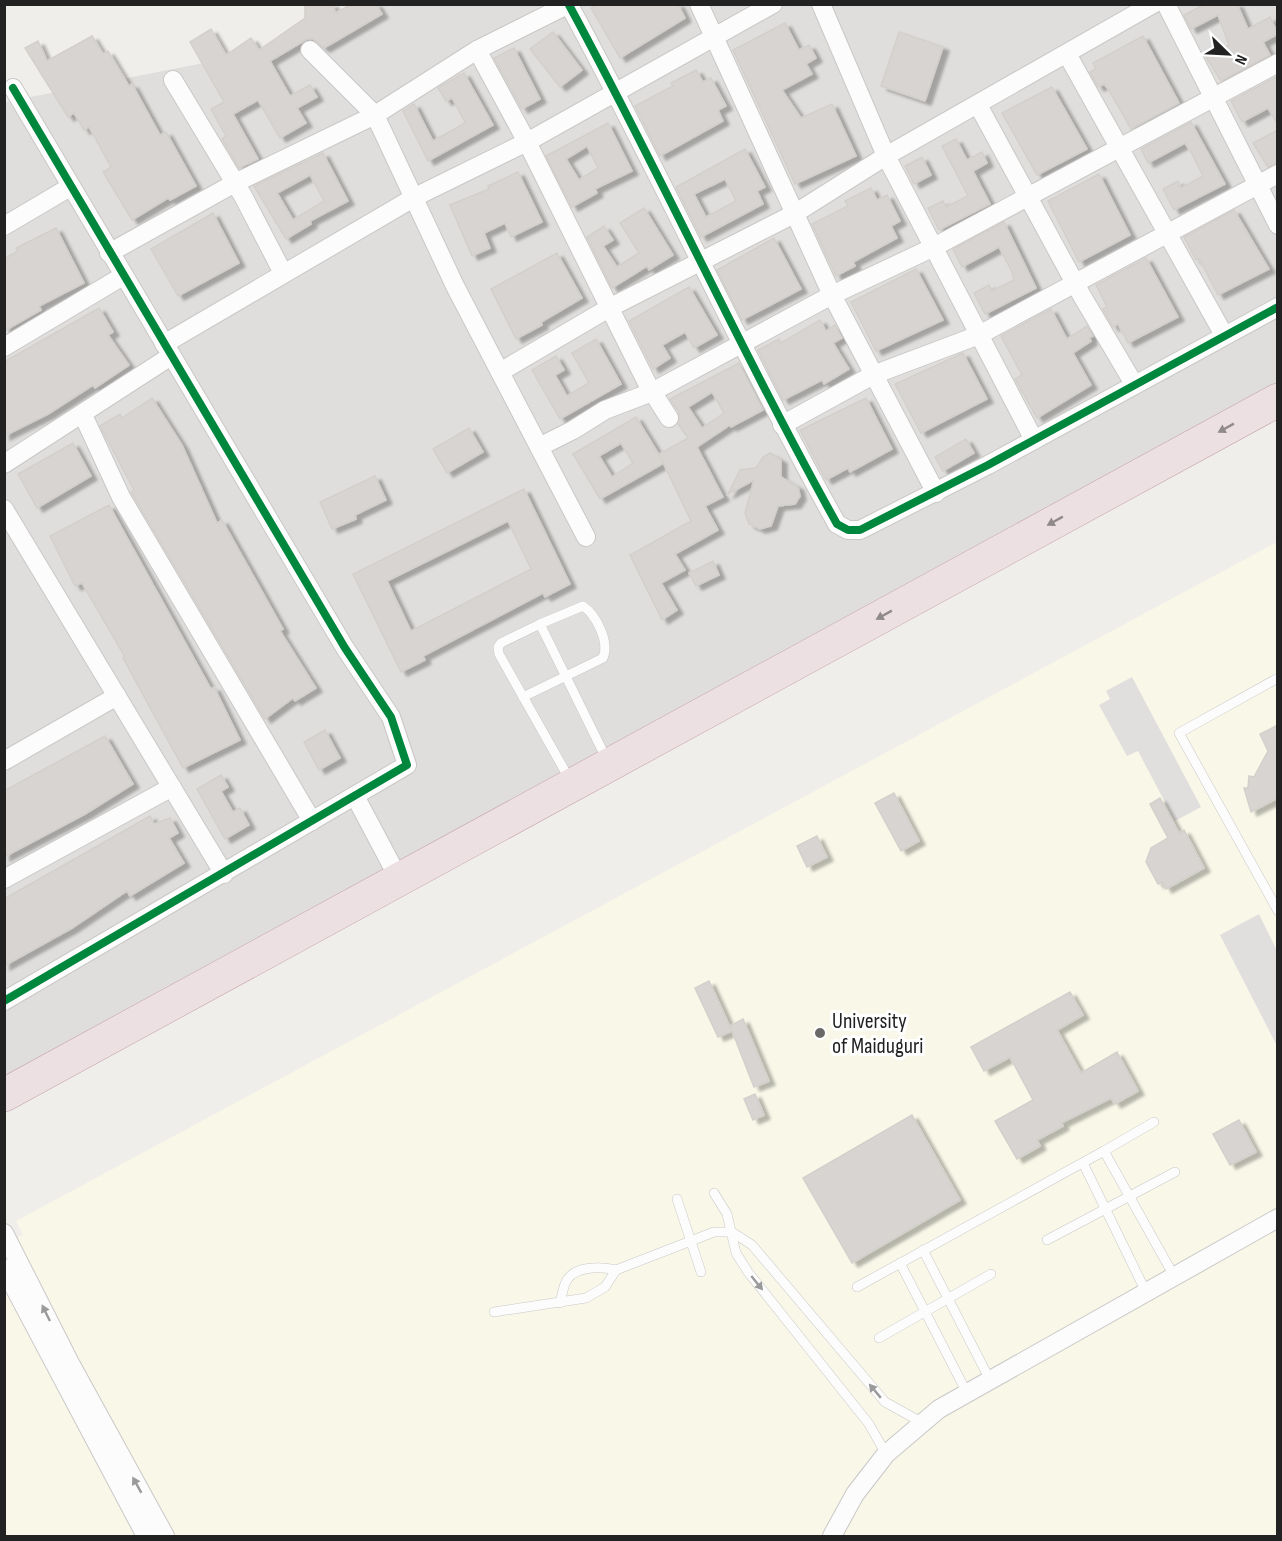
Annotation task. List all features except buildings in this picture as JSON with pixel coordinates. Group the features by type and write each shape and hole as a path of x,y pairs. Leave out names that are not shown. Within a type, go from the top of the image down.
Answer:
{"highway":[{"path":"4,1095 1278,400"},
{"path":"4,1116 1278,426"}],"street":[{"path":"699,4 832,295 936,493"},
{"path":"4,464 82,415 168,350 283,273 415,197 526,142 773,4"},
{"path":"821,4 886,156 1034,440"},
{"path":"109,253 235,183 375,115 477,50 569,5 616,92 782,425 837,524 848,530 860,530 936,493 1278,306"},
{"path":"500,372 609,308 794,214 886,156 1067,54 1164,5 1278,225"},
{"path":"310,50 375,115 455,286 586,537"},
{"path":"477,50 652,392 669,418"},
{"path":"1067,54 1224,335"},
{"path":"539,447 605,410 652,392 832,295 934,247 1212,96 1278,63"},
{"path":"173,80 235,183 283,273"},
{"path":"4,1001 407,765 392,717 345,648 13,88"},
{"path":"978,105 1076,284 1134,384"},
{"path":"782,425 873,375 980,335 1278,174"},
{"path":"4,226 70,187"},
{"path":"4,347 123,276"},
{"path":"82,415 121,497 312,821"},
{"path":"4,509 224,874"},
{"path":"4,761 117,696"},
{"path":"4,879 172,787"},
{"path":"356,796 399,879"},
{"path":"832,1536 855,1494 886,1454 939,1409 1174,1276 1276,1223"},
{"path":"4,1233 70,1362 165,1536"},
{"path":"4,1268 146,1536"}],"lane":[{"path":"523,697 603,658 606,642 589,610 583,606 540,624 501,643 498,647 499,654 572,785"},
{"path":"540,624 609,765"},
{"path":"1278,678 1179,733 1278,911"},
{"path":"857,1287 1154,1122"},
{"path":"1104,1151 1174,1276"},
{"path":"1083,1163 1146,1292"},
{"path":"1047,1240 1175,1172"},
{"path":"714,1193 727,1214 736,1253 748,1272 869,1424 886,1454"},
{"path":"677,1199 701,1272"},
{"path":"560,1303 567,1279 578,1271 598,1267 616,1270 714,1232 732,1232 752,1245 885,1402 923,1422"},
{"path":"923,1250 990,1380"},
{"path":"900,1263 967,1393"},
{"path":"495,1312 586,1298 605,1287 616,1270"},
{"path":"879,1338 991,1274"}],"shaded area":[{"path":"357,5 1277,5 1277,403 5,1102 5,102 300,44"},
{"name":"University of Maiduguri","path":"1277,542 1277,1536 5,1536 4,1244 23,1235 16,1221"},
{"path":"1132,677 1201,807 1175,821 1138,751 1127,756 1099,705 1110,699 1106,691"},
{"path":"1259,914 1277,951 1277,1046 1220,935"}],"cycle path":[{"path":"569,5 802,460 837,524 848,530 860,530 988,465 1278,307"},
{"path":"4,1001 407,765 391,717 345,648 13,88"}],"place":[{"name":"University of Maiduguri","path":"820,1033"}]}
